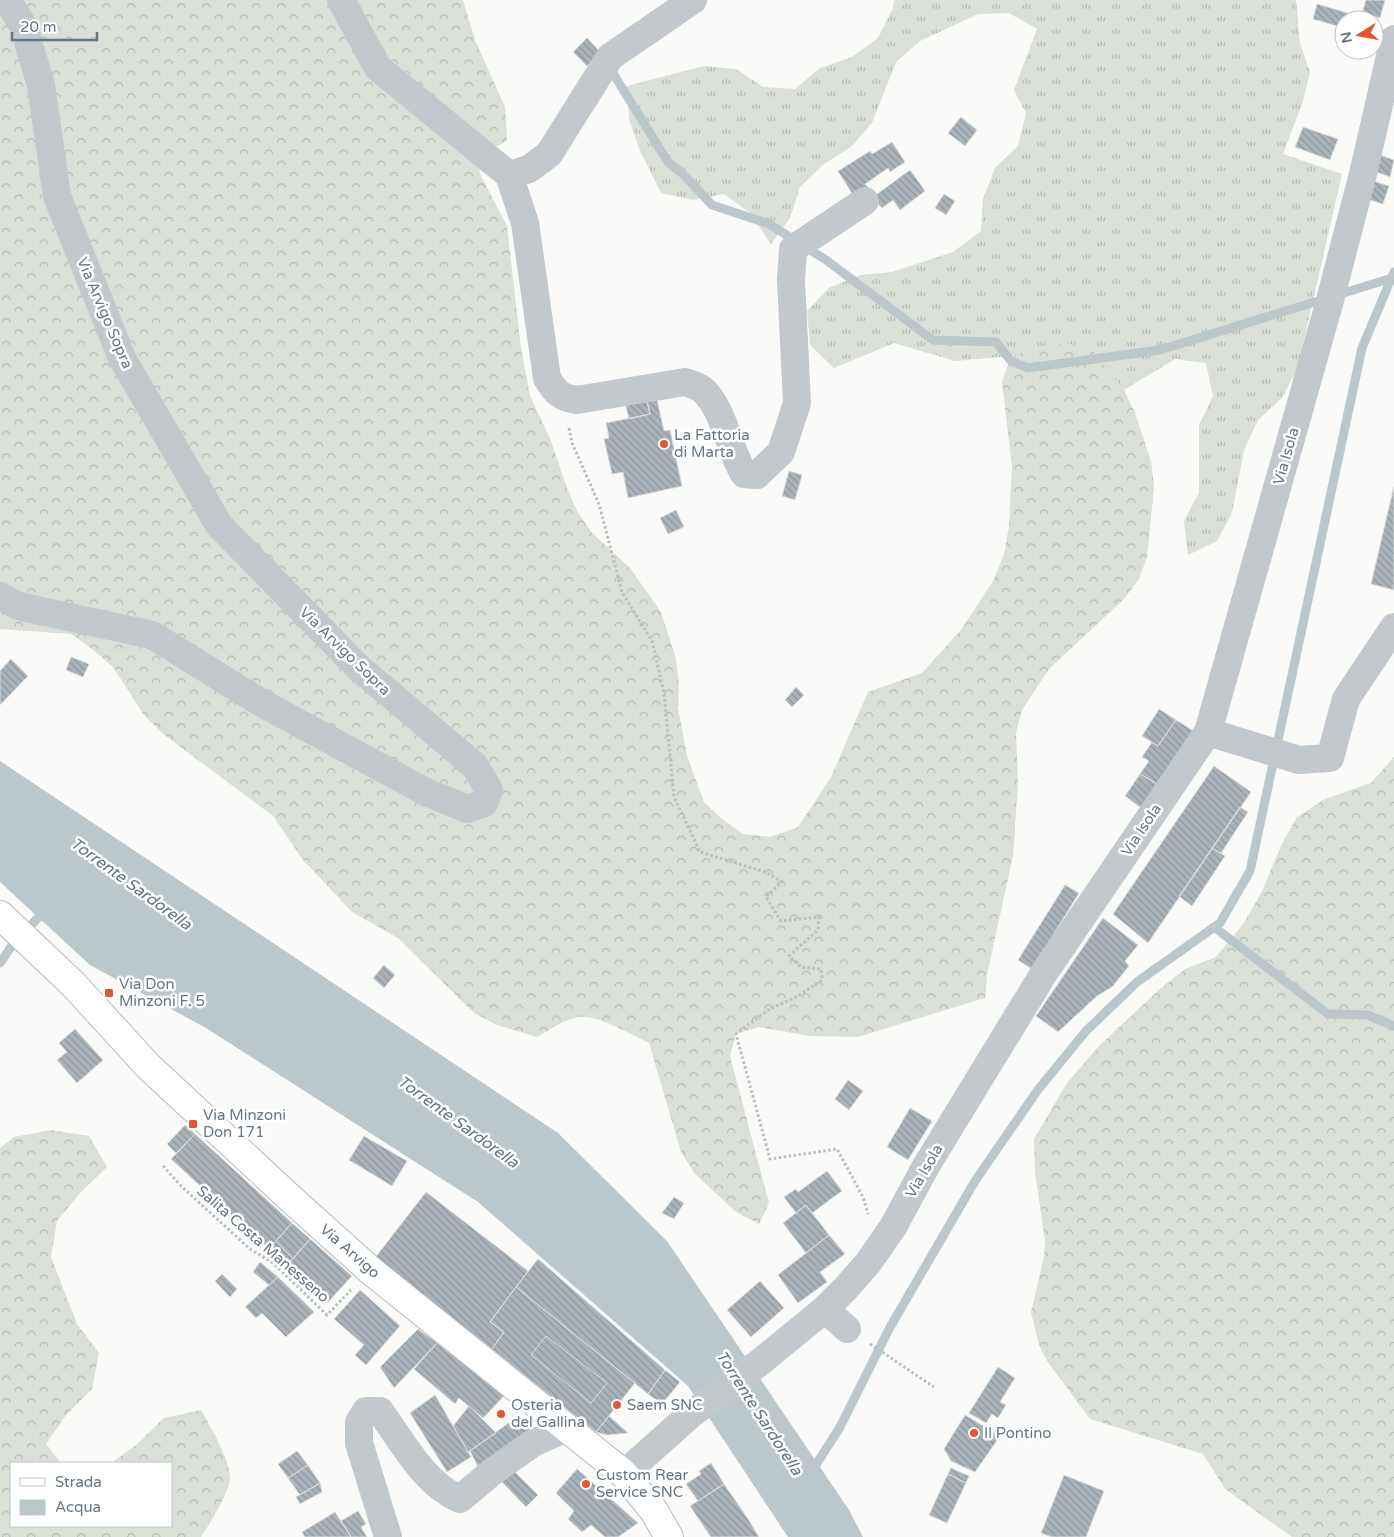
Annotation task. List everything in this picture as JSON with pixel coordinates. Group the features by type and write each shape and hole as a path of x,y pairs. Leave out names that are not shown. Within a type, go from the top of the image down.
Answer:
{"main road":[{"name":"Via Arvigo","path":"0,915 73,984 148,1066 370,1270 624,1474 654,1510 669,1537"}],"street":[{"name":"Via Arvigo Sopra","path":"0,596 18,606 152,634 260,702 426,792 467,809 484,803 489,790 476,766 359,668 219,525 122,358 58,196 41,85 23,25 7,0"},
{"path":"341,0 378,68 509,175 525,224 547,378 553,388 563,398 577,400 685,382 701,388 714,403 735,459 744,474 758,475 781,452 797,403 790,280 794,249 865,201"},
{"path":"509,175 529,169 549,154 610,57 693,0"},
{"name":"Via Isola","path":"624,1474 690,1415 759,1363 825,1309 868,1263 893,1227 926,1166 1044,973 1208,732 1329,304 1363,174 1394,39"},
{"path":"1208,732 1299,760 1330,758 1346,699 1394,627"},
{"path":"825,1309 847,1329"},
{"path":"388,1537 359,1443 360,1422 366,1411 380,1411 424,1471 449,1494 460,1499 492,1472 533,1443 567,1428"}],"path":[{"path":"563,398 572,443 599,504 622,592 652,641 664,693 674,797 700,852 764,872 782,882 766,896 781,921 819,917 818,930 789,956 801,967 821,969 822,980 798,996 768,1010 736,1034 770,1159 837,1149 863,1197 870,1222"},
{"name":"Salita Costa Manesseno","path":"163,1166 182,1187 250,1249 273,1264 327,1315 370,1270"},
{"path":"847,1329 934,1387"}],"green space":[{"path":"0,0 463,0 475,40 505,107 507,141 478,156 480,174 507,226 521,348 530,396 551,441 577,511 592,533 630,568 661,612 676,659 679,685 678,708 687,756 704,802 722,819 743,834 770,837 798,827 831,777 868,692 922,673 961,630 993,581 1004,554 1009,526 1012,467 1002,382 1011,356 1038,347 1066,343 1092,350 1124,390 1135,413 1151,461 1154,487 1147,557 1139,579 1124,599 1049,669 1022,710 1016,733 1018,783 1013,856 987,975 985,998 858,1037 809,1036 759,1027 736,1034 730,1056 769,1203 759,1224 736,1212 695,1174 681,1152 649,1043 605,1022 586,1017 568,1020 537,1037 497,1025 474,1013 398,938 352,912 303,860 273,816 163,734 144,715 113,667 92,649 71,634 0,629"},
{"path":"894,0 1296,0 1300,43 1310,73 1302,104 1283,154 1342,174 1297,370 1282,398 1258,420 1244,450 1232,513 1217,541 1188,555 1184,521 1199,493 1199,425 1213,396 1206,363 1175,359 1124,390 1092,351 1038,347 1011,356 955,361 894,343 834,368 810,345 807,311 829,288 860,275 892,272 953,252 981,231 983,199 995,168 1018,146 1026,113 1014,90 1037,29 1009,13 978,14 920,41 896,62 872,123 851,147 824,164 800,187 790,218 771,244 750,213 724,194 693,200 661,193 640,151 629,119 627,86 704,66 736,69 763,87 795,89 820,68 852,57 878,38 893,8"},
{"path":"1394,757 1394,1537 1292,1537 1225,1489 1203,1454 1090,1419 1047,1361 1039,1345 1031,1312 1044,1257 1045,1241 1035,1172 1034,1139 1067,1083 1099,1046 1160,989 1185,969 1216,957 1244,923 1262,891 1281,846 1297,817 1325,799 1371,783"},
{"path":"51,1130 89,1136 107,1167 81,1192 57,1221 51,1257 77,1324 99,1353 92,1389 66,1415 46,1444 60,1462 10,1462 10,1527 172,1527 172,1462 112,1462 136,1445 164,1418 201,1410 223,1452 230,1478 223,1499 201,1537 0,1537 0,1148 14,1137"}],"water":[{"name":"Torrente Sardorella","path":"0,761 558,1133 667,1241 849,1510 863,1537 788,1537 688,1386 478,1202 206,1028 90,965 0,882"}],"building":[{"path":"1366,0 1385,0 1382,10 1363,10"},
{"path":"1317,4 1338,10 1334,10 1334,25 1313,19"},
{"path":"587,38 601,53 587,66 573,52"},
{"path":"961,117 977,130 965,146 948,133"},
{"path":"1303,127 1338,139 1330,160 1295,147"},
{"path":"892,142 905,162 890,172 888,168 865,184 869,188 855,198 838,171 870,151 872,154"},
{"path":"1380,155 1394,160 1390,177 1374,171"},
{"path":"910,170 925,191 900,210 893,200 882,208 873,197"},
{"path":"1373,181 1389,186 1383,204 1367,199"},
{"path":"944,194 955,201 946,215 935,208"},
{"path":"656,395 664,431 670,430 682,486 628,498 623,472 612,474 604,439 609,438 606,423 650,414 646,397"},
{"path":"646,397 650,414 629,419 625,402"},
{"path":"789,471 802,475 795,500 782,496"},
{"path":"1394,486 1394,590 1371,584"},
{"path":"676,510 684,527 668,534 660,518"},
{"path":"71,657 89,664 83,677 66,670"},
{"path":"11,659 28,676 0,705 0,671"},
{"path":"796,687 804,695 792,707 785,700"},
{"path":"1159,709 1176,720 1158,746 1142,736"},
{"path":"1176,720 1197,733 1161,786 1140,774 1149,761 1142,757 1152,742 1158,746"},
{"path":"1214,766 1251,792 1148,943 1113,914"},
{"path":"1140,774 1161,786 1144,810 1125,796"},
{"path":"1240,807 1248,812 1221,853 1212,848"},
{"path":"1212,848 1225,856 1192,906 1179,896"},
{"path":"1065,885 1079,893 1032,969 1018,960"},
{"path":"1103,918 1138,945 1125,961 1129,966 1112,987 1097,996 1058,1032 1036,1016"},
{"path":"384,965 395,975 384,988 373,978"},
{"path":"75,1029 103,1060 77,1083 57,1060 67,1052 59,1043"},
{"path":"848,1080 863,1091 849,1110 835,1099"},
{"path":"910,1108 932,1121 908,1160 887,1147"},
{"path":"185,1125 195,1134 176,1153 167,1144"},
{"path":"195,1134 292,1223 269,1249 171,1159"},
{"path":"364,1136 407,1161 392,1186 349,1160"},
{"path":"827,1171 842,1191 812,1213 806,1205 796,1213 784,1197 796,1189 798,1192"},
{"path":"426,1192 528,1271 490,1322 504,1332 492,1349 375,1258"},
{"path":"674,1197 684,1203 674,1219 662,1213"},
{"path":"806,1205 829,1235 806,1253 783,1223"},
{"path":"292,1223 310,1239 293,1259 276,1241"},
{"path":"829,1235 845,1254 820,1272 827,1282 798,1303 778,1275"},
{"path":"310,1239 352,1276 328,1302 287,1265"},
{"path":"276,1241 293,1259 287,1265 269,1249"},
{"path":"538,1259 665,1370 648,1394 516,1287"},
{"path":"260,1262 278,1277 269,1285 253,1272"},
{"path":"222,1274 237,1289 230,1297 215,1281"},
{"path":"278,1277 314,1312 286,1337 262,1313 256,1318 245,1307"},
{"path":"760,1281 784,1308 751,1337 727,1310"},
{"path":"516,1287 635,1383 596,1432 492,1349 504,1332 490,1322"},
{"path":"360,1290 400,1326 366,1365 355,1355 364,1345 334,1319"},
{"path":"418,1329 437,1343 394,1388 380,1367"},
{"path":"546,1336 607,1383 591,1403 531,1355"},
{"path":"437,1343 504,1396 483,1418 459,1398 455,1404 414,1369"},
{"path":"998,1367 1015,1378 1000,1402 1006,1405 998,1418 992,1414 986,1423 969,1413"},
{"path":"665,1370 680,1382 662,1404 648,1394"},
{"path":"435,1395 471,1457 447,1472 410,1413"},
{"path":"469,1406 496,1433 468,1452 453,1426"},
{"path":"965,1415 1000,1436 975,1472 951,1461 944,1449"},
{"path":"609,1416 628,1433 607,1435 596,1432"},
{"path":"517,1417 535,1434 479,1469 470,1451"},
{"path":"297,1451 308,1465 288,1478 278,1464"},
{"path":"711,1463 724,1484 698,1501 686,1484 701,1474 699,1471"},
{"path":"308,1465 320,1483 300,1495 288,1478"},
{"path":"951,1468 969,1476 966,1483 948,1474"},
{"path":"577,1469 638,1523 618,1537 605,1537 591,1525 582,1532 568,1519 574,1511 556,1493"},
{"path":"513,1470 538,1495 526,1507 502,1482"},
{"path":"948,1474 966,1483 947,1523 929,1515"},
{"path":"1064,1475 1104,1491 1086,1537 1052,1537 1041,1533"},
{"path":"320,1483 322,1492 300,1504 296,1497"},
{"path":"724,1484 759,1537 711,1537 690,1506"},
{"path":"358,1511 366,1524 361,1527 367,1537 351,1537 341,1521"},
{"path":"335,1512 351,1537 305,1537 302,1532"}],"waterway":[{"path":"611,70 668,162 683,174 712,205 769,224 826,260 933,340 996,342 1011,361 1028,368 1160,350 1392,278"},
{"name":"Torrente Sardorella","path":"812,1471 840,1427 889,1329 975,1181 1037,1091 1086,1031 1137,982 1220,923 1250,871 1362,348 1394,272"},
{"path":"0,963 15,941 45,911"},
{"path":"1214,927 1328,1014 1368,1015 1394,1026"}],"place":[{"name":"La Fattoria di Marta","path":"664,444"},
{"name":"Via Don Minzoni F. 5","path":"109,993"},
{"name":"Via Minzoni Don 171","path":"193,1124"},
{"name":"Saem SNC","path":"617,1405"},
{"name":"Osteria del Gallina","path":"501,1414"},
{"name":"Il Pontino","path":"974,1433"},
{"name":"Custom Rear Service SNC","path":"586,1484"}]}
